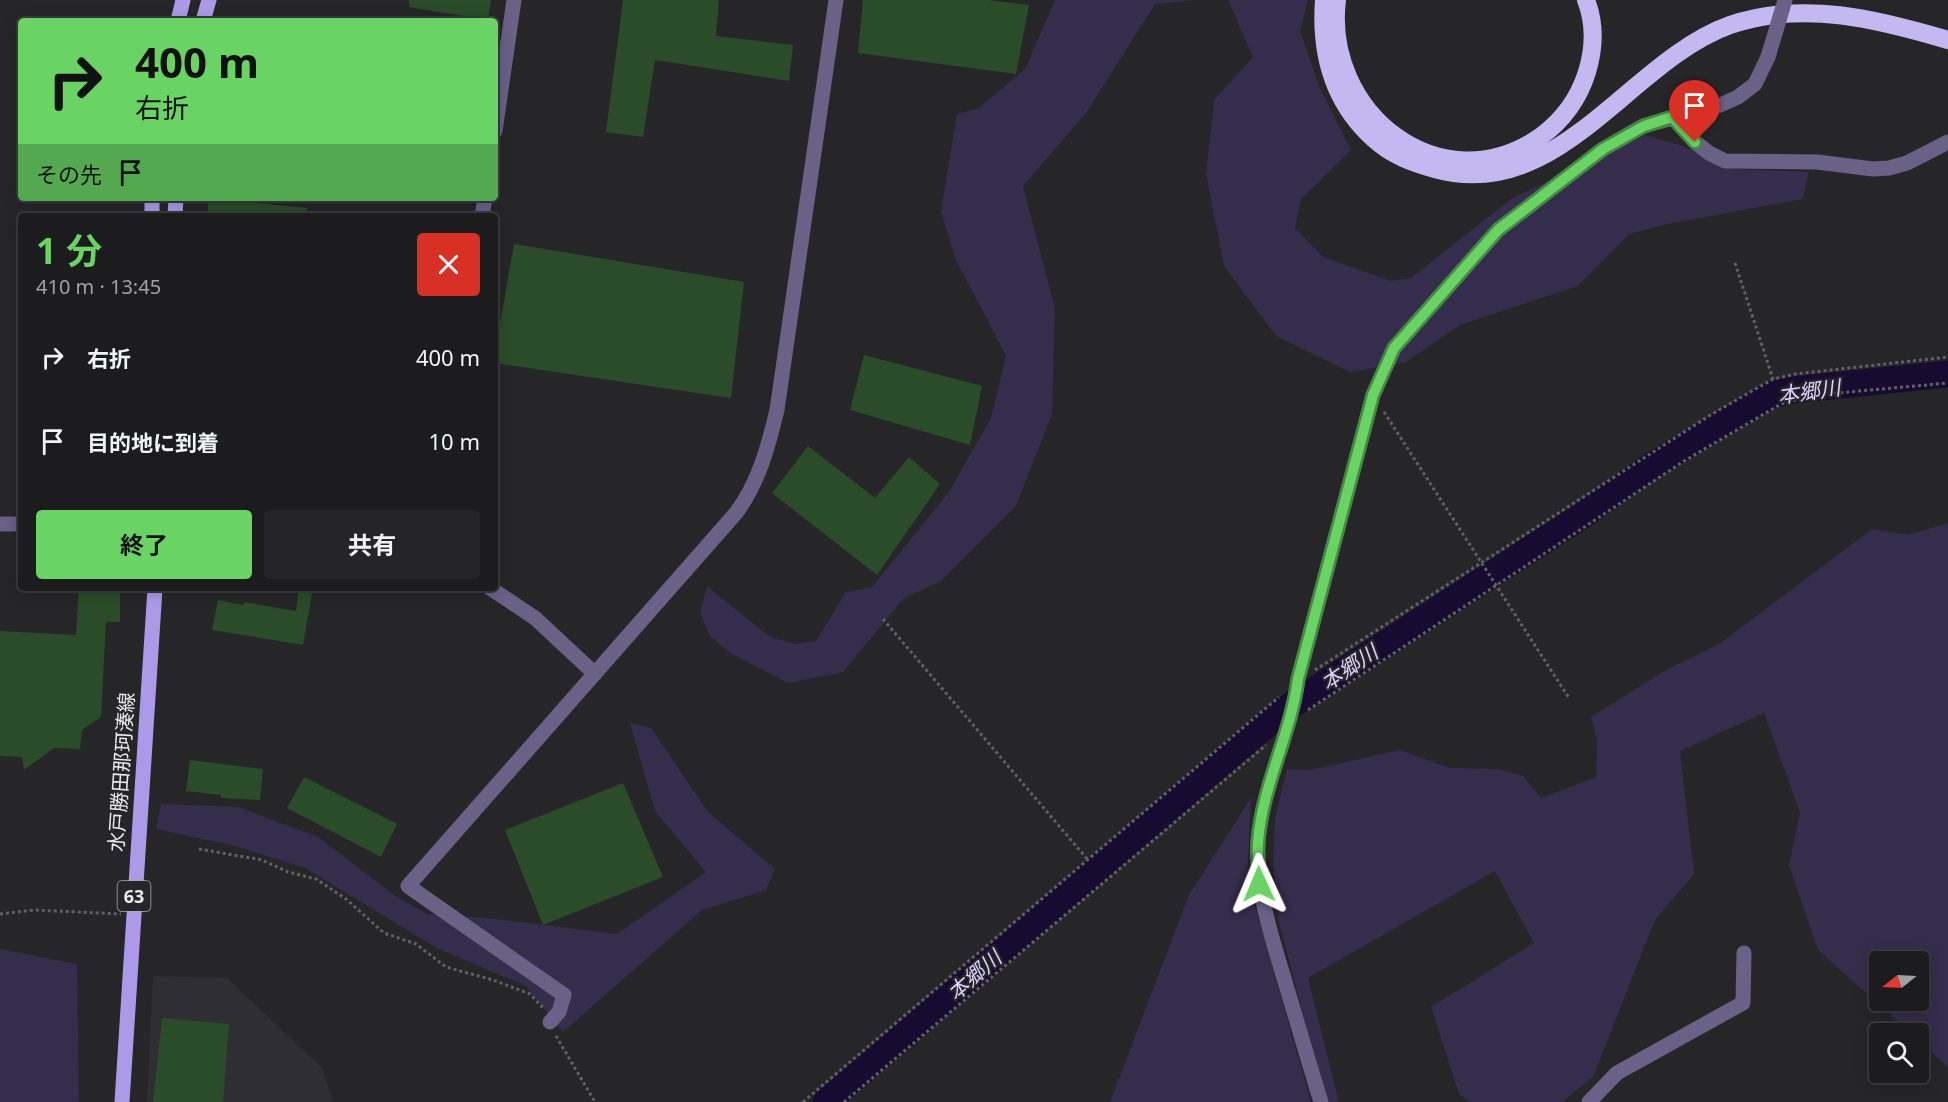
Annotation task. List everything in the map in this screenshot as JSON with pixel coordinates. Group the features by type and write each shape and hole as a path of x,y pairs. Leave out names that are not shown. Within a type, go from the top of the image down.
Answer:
{"highway":[{"path":"1324,0 1323,32 1334,84 1359,125 1377,142 1398,156 1432,168 1464,174 1502,171 1544,155 1590,125 1686,47 1706,36 1747,20 1800,12 1831,13 1898,25 1948,40"},
{"path":"1337,0 1340,56 1348,80 1374,119 1392,135 1431,154 1454,159 1475,160 1514,150 1533,141 1549,130 1574,101 1584,83 1592,47 1592,26 1586,0"}],"main road":[{"path":"179,18 183,0"},
{"path":"204,18 209,0"},
{"name":"水戸勝田那珂湊線","path":"122,1102 155,591"}],"street":[{"path":"498,110 514,0"},
{"path":"550,1022 559,1012 564,995 408,886 736,513 757,479 777,410 836,0"},
{"path":"1320,1102 1268,925 1259,884 1258,841 1264,806 1289,723 1297,684 1373,395 1394,348 1498,230 1603,149 1644,126 1718,106 1738,97 1755,84 1768,57 1785,0"},
{"path":"1672,117 1695,142 1709,153 1725,161 1817,162 1873,169 1889,168 1906,163 1948,142"},
{"path":"0,524 18,524"},
{"path":"494,591 535,618 595,674"},
{"path":"1589,1102 1617,1073 1743,1003 1744,953"}],"path":[{"path":"1735,263 1773,379"},
{"path":"803,1102 1297,684 1480,563 1712,414 1773,379 1948,357"},
{"path":"1307,711 1684,461 1781,404 1815,395 1948,383"},
{"path":"1373,395 1569,698"},
{"path":"883,619 1088,860"},
{"path":"844,1102 1289,723"},
{"path":"199,849 262,860 288,872 316,879 346,899 384,933 416,944 446,967 493,980 530,994 543,1008 561,1049 595,1102"},
{"path":"0,914 34,910 133,915"}],"shaded area":[{"path":"1055,0 1195,0 1155,4 1086,113 1023,186 1055,309 1052,414 1016,506 941,581 903,599 843,672 788,683 730,653 710,636 700,613 707,586 770,637 795,644 816,641 846,592 872,587 949,492 991,418 1006,356 955,258 941,211 957,114 979,108 1025,69"},
{"path":"1228,0 1308,0 1300,31 1320,88 1351,150 1301,199 1295,228 1323,257 1391,281 1411,278 1511,199 1645,135 1683,146 1733,169 1809,172 1803,199 1667,224 1629,234 1578,286 1460,325 1406,362 1350,372 1276,336 1224,266 1206,174 1214,100 1253,57"},
{"path":"1948,523 1948,1067 1929,1050 1929,1023 1900,1023 1886,1011 1929,1011 1929,951 1869,951 1869,996 1818,950 1789,865 1800,813 1764,713 1680,751 1694,874 1655,920 1593,1077 1562,1102 1471,1102 1459,1094 1431,1007 1534,943 1495,871 1308,978 1339,1102 1326,1102 1279,922 1273,864 1275,818 1287,769 1310,770 1400,750 1450,768 1499,769 1523,776 1541,798 1596,777 1597,741 1591,717 1666,670 1719,644 1872,529 1908,535"},
{"path":"630,723 651,728 708,812 775,869 766,890 702,910 563,1032 526,986 437,948 305,868 235,846 156,829 161,804 238,807 318,837 397,897 427,914 496,919 617,934 706,872 655,811"},
{"path":"1251,798 1247,879 1311,1102 1110,1102 1189,895"},
{"path":"0,949 77,964 79,1102 0,1102"},
{"path":"153,976 227,978 322,1068 333,1102 147,1102"}],"building":[{"path":"409,0 491,0 488,18 409,7"},
{"path":"623,0 719,0 716,36 793,45 789,81 655,60 643,137 606,132"},
{"path":"863,0 988,0 1029,5 1016,74 858,53"},
{"path":"208,201 238,201 307,208 307,213 208,213"},
{"path":"514,244 744,282 731,398 498,363 498,335"},
{"path":"864,355 982,386 970,445 850,410"},
{"path":"808,446 875,498 909,457 940,484 877,575 772,493"},
{"path":"79,591 120,591 120,622 106,622 101,717 82,730 80,749 54,748 24,770 22,757 0,756 0,631 76,635"},
{"path":"299,591 312,591 303,645 212,630 218,600 296,611"},
{"path":"190,760 263,769 260,800 221,798 221,795 186,791"},
{"path":"304,777 397,824 381,857 287,808"},
{"path":"623,783 663,877 543,925 505,830"},
{"path":"162,1018 229,1024 223,1102 153,1102"}],"waterway":[{"name":"本郷川","path":"826,1102 1281,712 1583,515 1650,467 1771,395 1793,390 1948,374"}],"route":[{"path":"1259,884 1258,841 1264,806 1291,717 1298,679 1373,395 1394,348 1498,230 1603,149 1644,126 1672,117 1695,142"}]}
